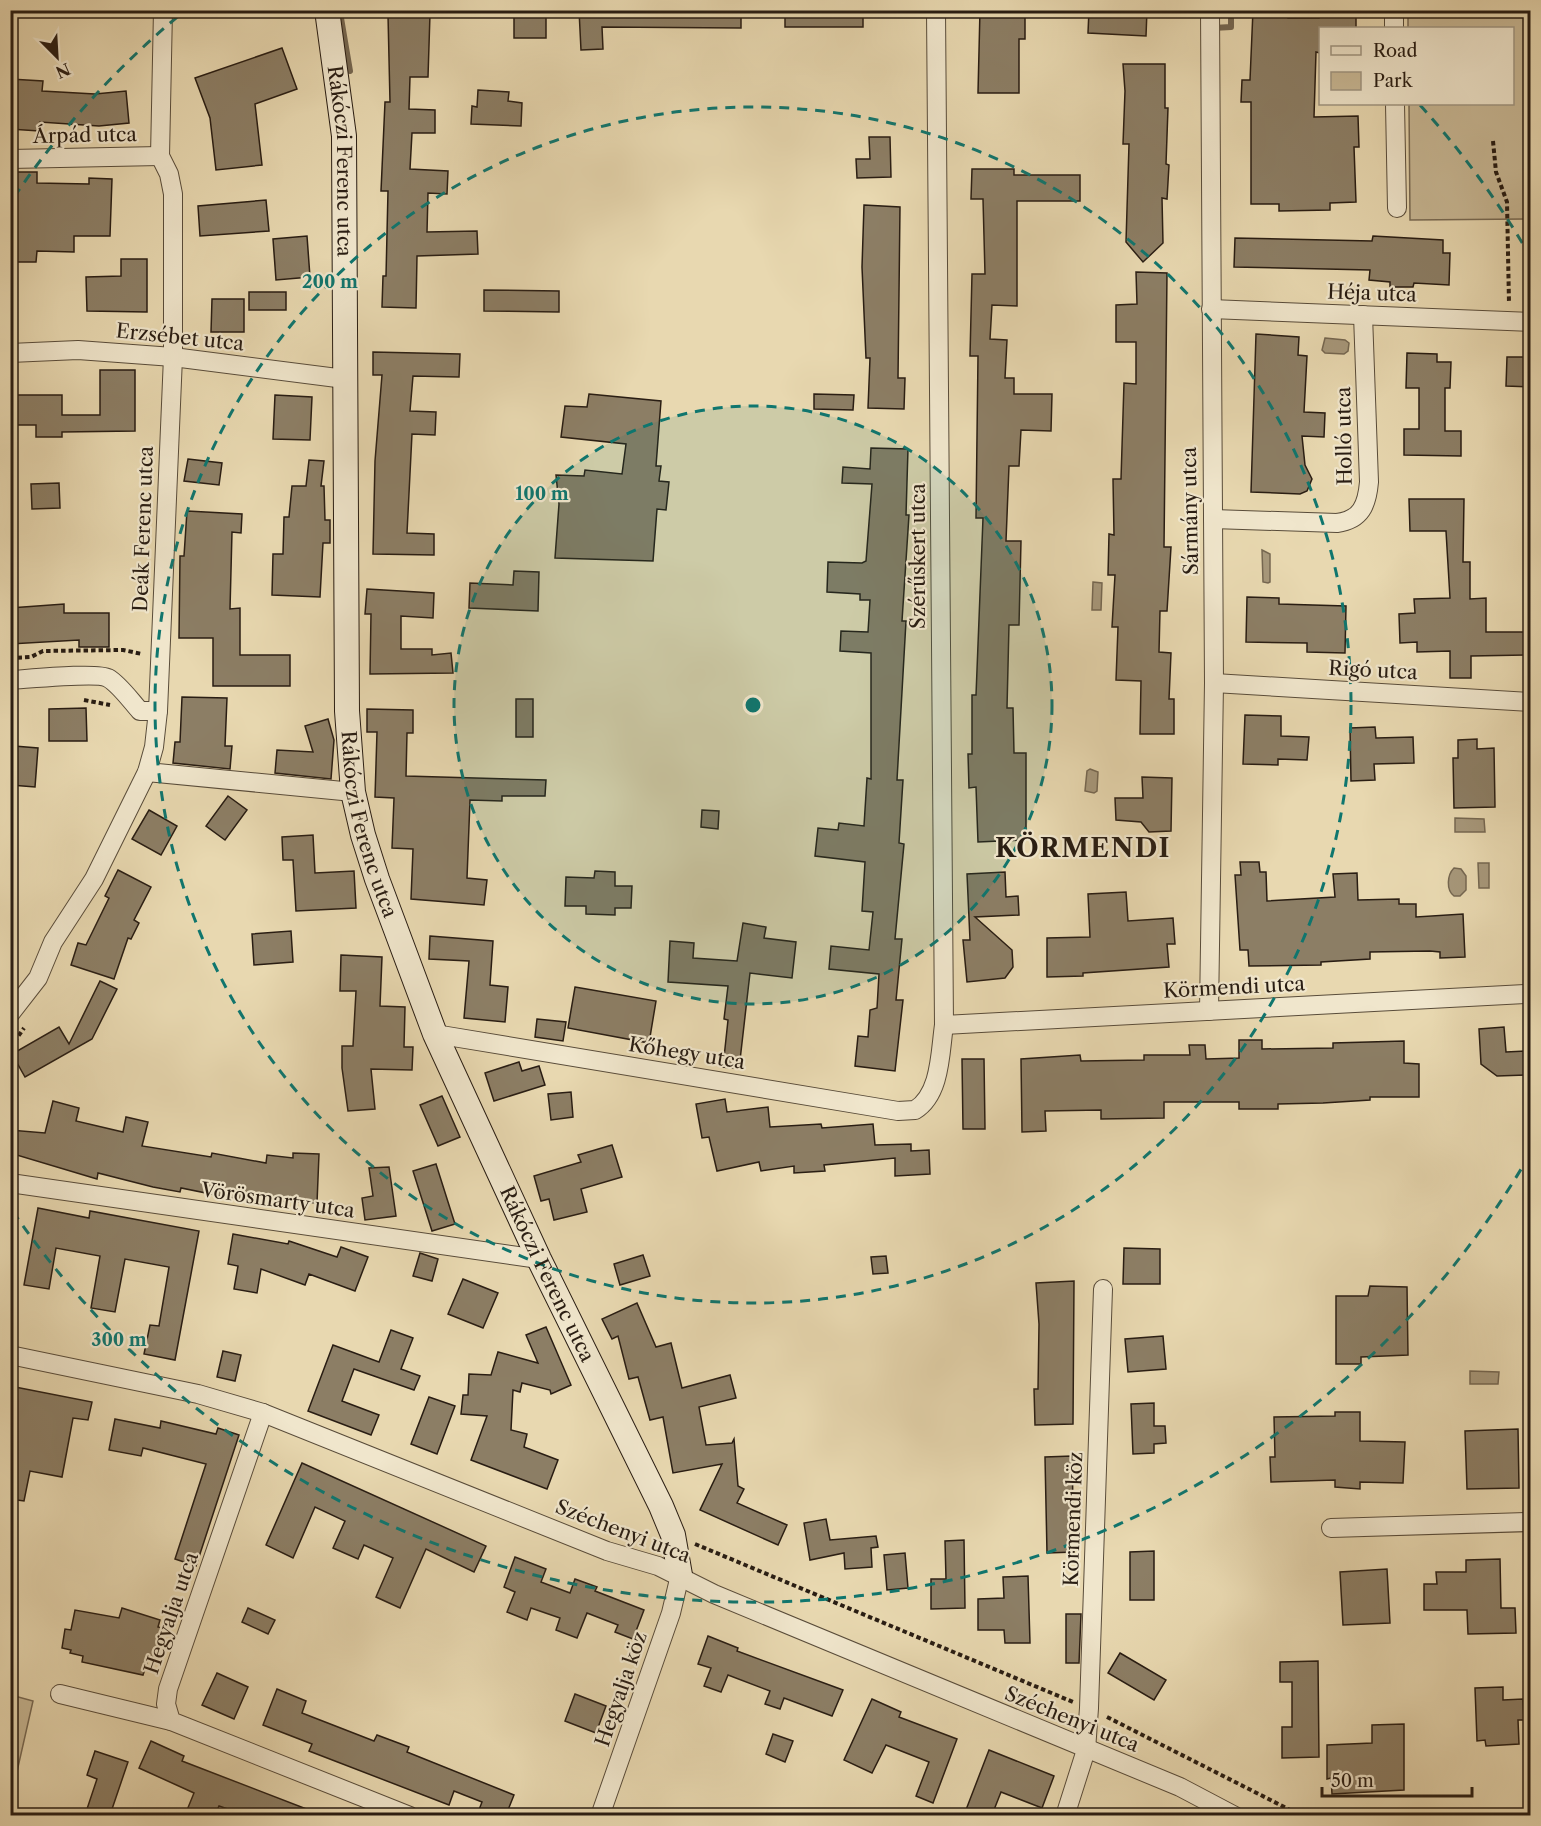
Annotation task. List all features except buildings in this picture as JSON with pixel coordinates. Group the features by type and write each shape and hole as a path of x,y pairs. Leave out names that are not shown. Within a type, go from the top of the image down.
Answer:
{"street":[{"name":"Deák Ferenc utca","path":"10,1014 38,978 53,942 94,879 147,772 154,747 158,711 173,357 173,194 169,174 160,156 163,10"},
{"name":"Rákóczi Ferenc utca","path":"327,10 344,136 346,711 353,792 377,879 435,1034 539,1259 614,1407 673,1535 680,1575"},
{"name":"Szérűskert utca","path":"928,1098 937,1073 944,1025 936,10"},
{"name":"Sármány utca","path":"1209,1011 1214,683 1210,10"},
{"path":"1394,10 1394,27"},
{"path":"1395,105 1397,208"},
{"name":"Árpád utca","path":"10,159 160,156"},
{"name":"Héja utca","path":"1211,309 1530,322"},
{"name":"Holló utca","path":"1213,519 1337,523 1353,519 1360,514 1366,501 1369,482 1363,315"},
{"name":"Erzsébet utca","path":"10,353 78,350 173,357 345,379"},
{"path":"10,680 57,679 82,675 107,677 140,711 158,711"},
{"name":"Rigó utca","path":"1214,683 1530,702"},
{"path":"147,772 353,792"},
{"name":"Körmendi utca","path":"944,1025 1526,994"},
{"name":"Kőhegy utca","path":"435,1034 898,1111 915,1110 928,1098"},
{"name":"Vörösmarty utca","path":"10,1184 539,1259"},
{"name":"Körmendi köz","path":"1086,1750 1103,1289"},
{"name":"Széchenyi utca","path":"10,1355 198,1394 263,1413 607,1551 680,1575 714,1594 1180,1787 1235,1815"},
{"name":"Hegyalja utca","path":"171,1721 166,1704 168,1689 263,1413"},
{"path":"1331,1528 1530,1522"},
{"name":"Hegyalja köz","path":"600,1815 671,1613 680,1575"},
{"path":"60,1694 171,1721 410,1815"},
{"path":"1065,1815 1086,1750"}],"path":[{"path":"1493,141 1496,172 1507,202 1507,292 1510,313 1507,321"},
{"path":"10,658 32,657 43,651 123,650 160,659"},
{"path":"673,1535 1089,1708 1302,1815"}],"green space":[{"path":"1408,11 1530,11 1530,219 1410,220 1409,105 1514,105 1514,27 1408,27"},
{"path":"10,1695 33,1701 11,1798"}],"shaded area":[{"path":"1325,338 1345,340 1349,343 1348,351 1344,354 1325,353 1322,350"},
{"path":"1262,550 1270,554 1270,582 1268,583 1263,582"},
{"path":"1093,582 1102,583 1101,610 1092,610"},
{"path":"1090,769 1098,772 1097,791 1094,793 1085,791 1087,771"},
{"path":"1455,818 1484,819 1485,832 1455,832"},
{"path":"1478,863 1489,863 1489,888 1479,888"},
{"path":"1454,868 1461,869 1466,876 1466,890 1460,896 1454,896 1451,893 1448,882"},
{"path":"1470,1371 1499,1372 1498,1384 1470,1384"}],"waterway":[{"path":"1213,28 1231,27 1231,10"},
{"path":"341,18 350,71"}],"district":[{"name":"KÖRMENDI","path":"1083,848"}]}
